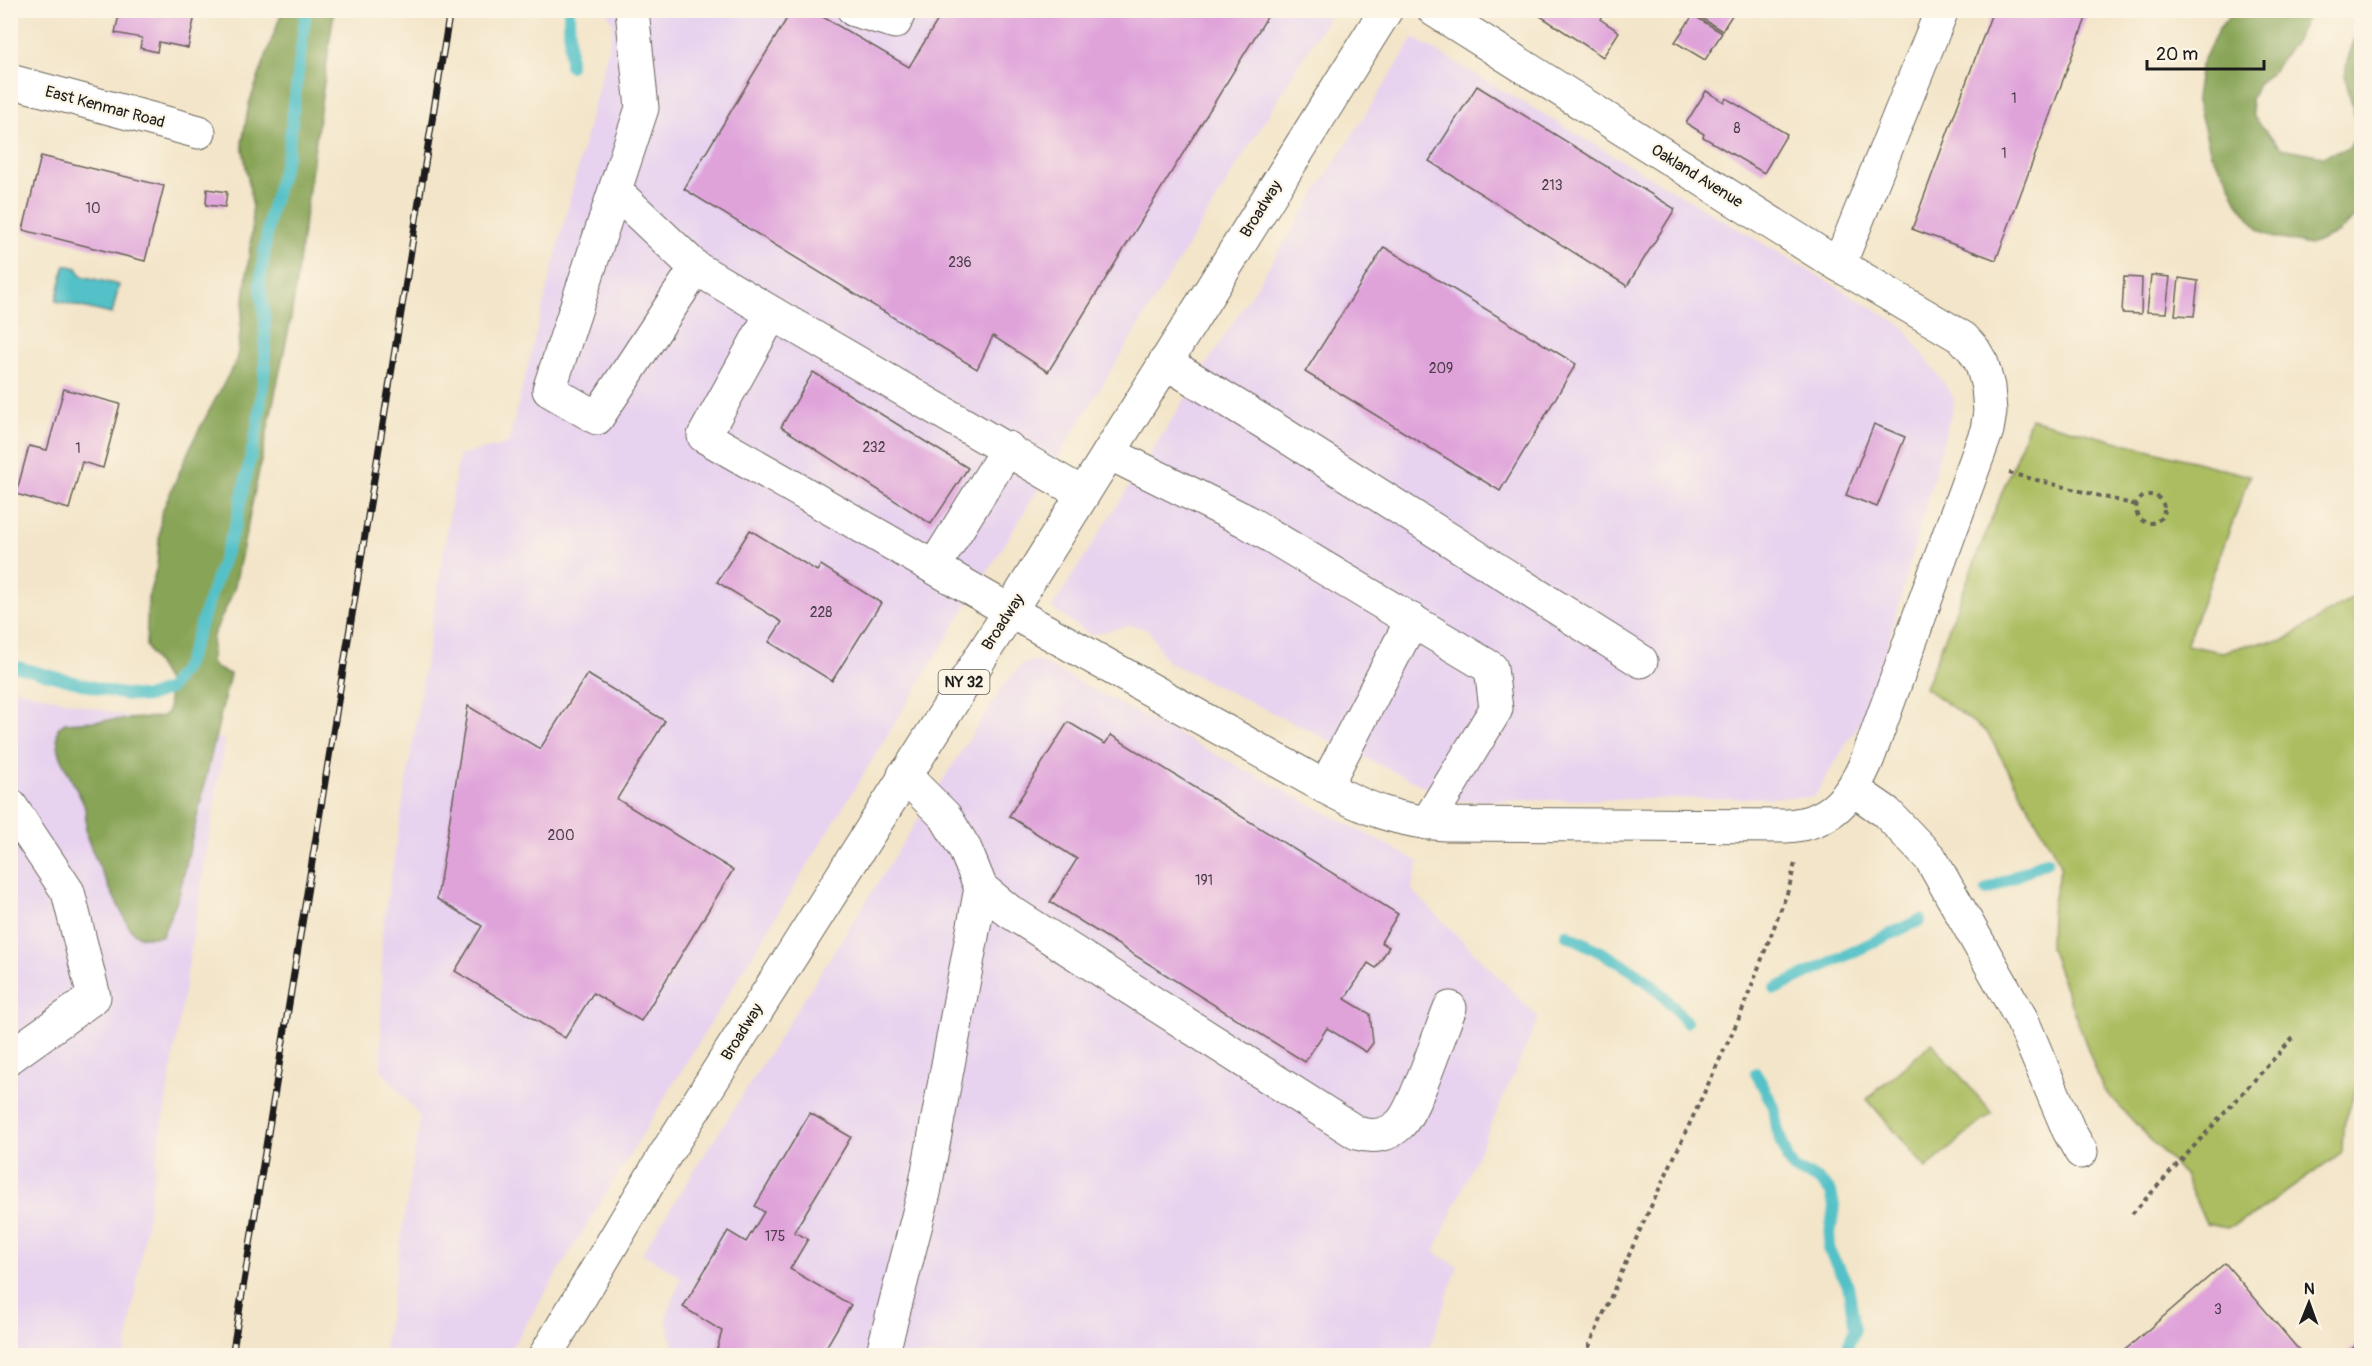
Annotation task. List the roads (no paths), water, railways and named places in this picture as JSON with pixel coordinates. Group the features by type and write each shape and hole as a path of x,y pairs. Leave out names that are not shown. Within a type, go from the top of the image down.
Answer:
{"main road":[{"path":"632,10 642,108 549,390 597,418 696,268"},
{"path":"855,10 895,22 900,10"},
{"name":"Broadway","path":"545,1356 664,1155 1010,611 1386,10"},
{"name":"Oakland Avenue","path":"1434,10 1839,265 1964,338 1982,364 1990,399 1987,430 1977,465 1872,749 1854,790"},
{"path":"1839,265 1942,10"},
{"name":"East Kenmar Road","path":"10,81 199,132"},
{"path":"615,191 696,268 1008,448 1083,494"},
{"path":"772,313 704,436 1324,787 1375,812 1427,823 1797,826 1823,818 1840,807 1854,790 1886,812 1931,859 2022,1020 2069,1131 2081,1152"},
{"path":"1165,362 1641,661"},
{"path":"934,567 1008,448"},
{"path":"1109,453 1246,521 1491,668 1496,709 1427,823"},
{"path":"1324,787 1412,620"},
{"path":"904,775 945,816 964,849 981,888 1008,911 1134,989 1349,1129 1365,1136 1384,1134 1405,1118 1450,1008"},
{"path":"10,805 68,892 94,997 10,1057"},
{"path":"882,1356 924,1193 981,888"}],"water":[{"path":"65,265 77,268 82,276 119,285 112,314 56,301"}],"waterway":[{"path":"10,665 116,693 147,697 169,689 187,664 236,523 258,424 265,367 265,321 260,283 270,214 288,153 306,10"},
{"path":"569,10 570,66"},
{"path":"1987,890 2047,861"},
{"path":"1775,989 1920,920"},
{"path":"1566,934 1617,961 1646,980 1686,1022"},
{"path":"1756,1073 1774,1107 1777,1128 1788,1160 1794,1169 1818,1179 1831,1192 1834,1206 1828,1249 1848,1285 1855,1329 1844,1356"}],"railway":[{"path":"232,1356 450,10"}]}
